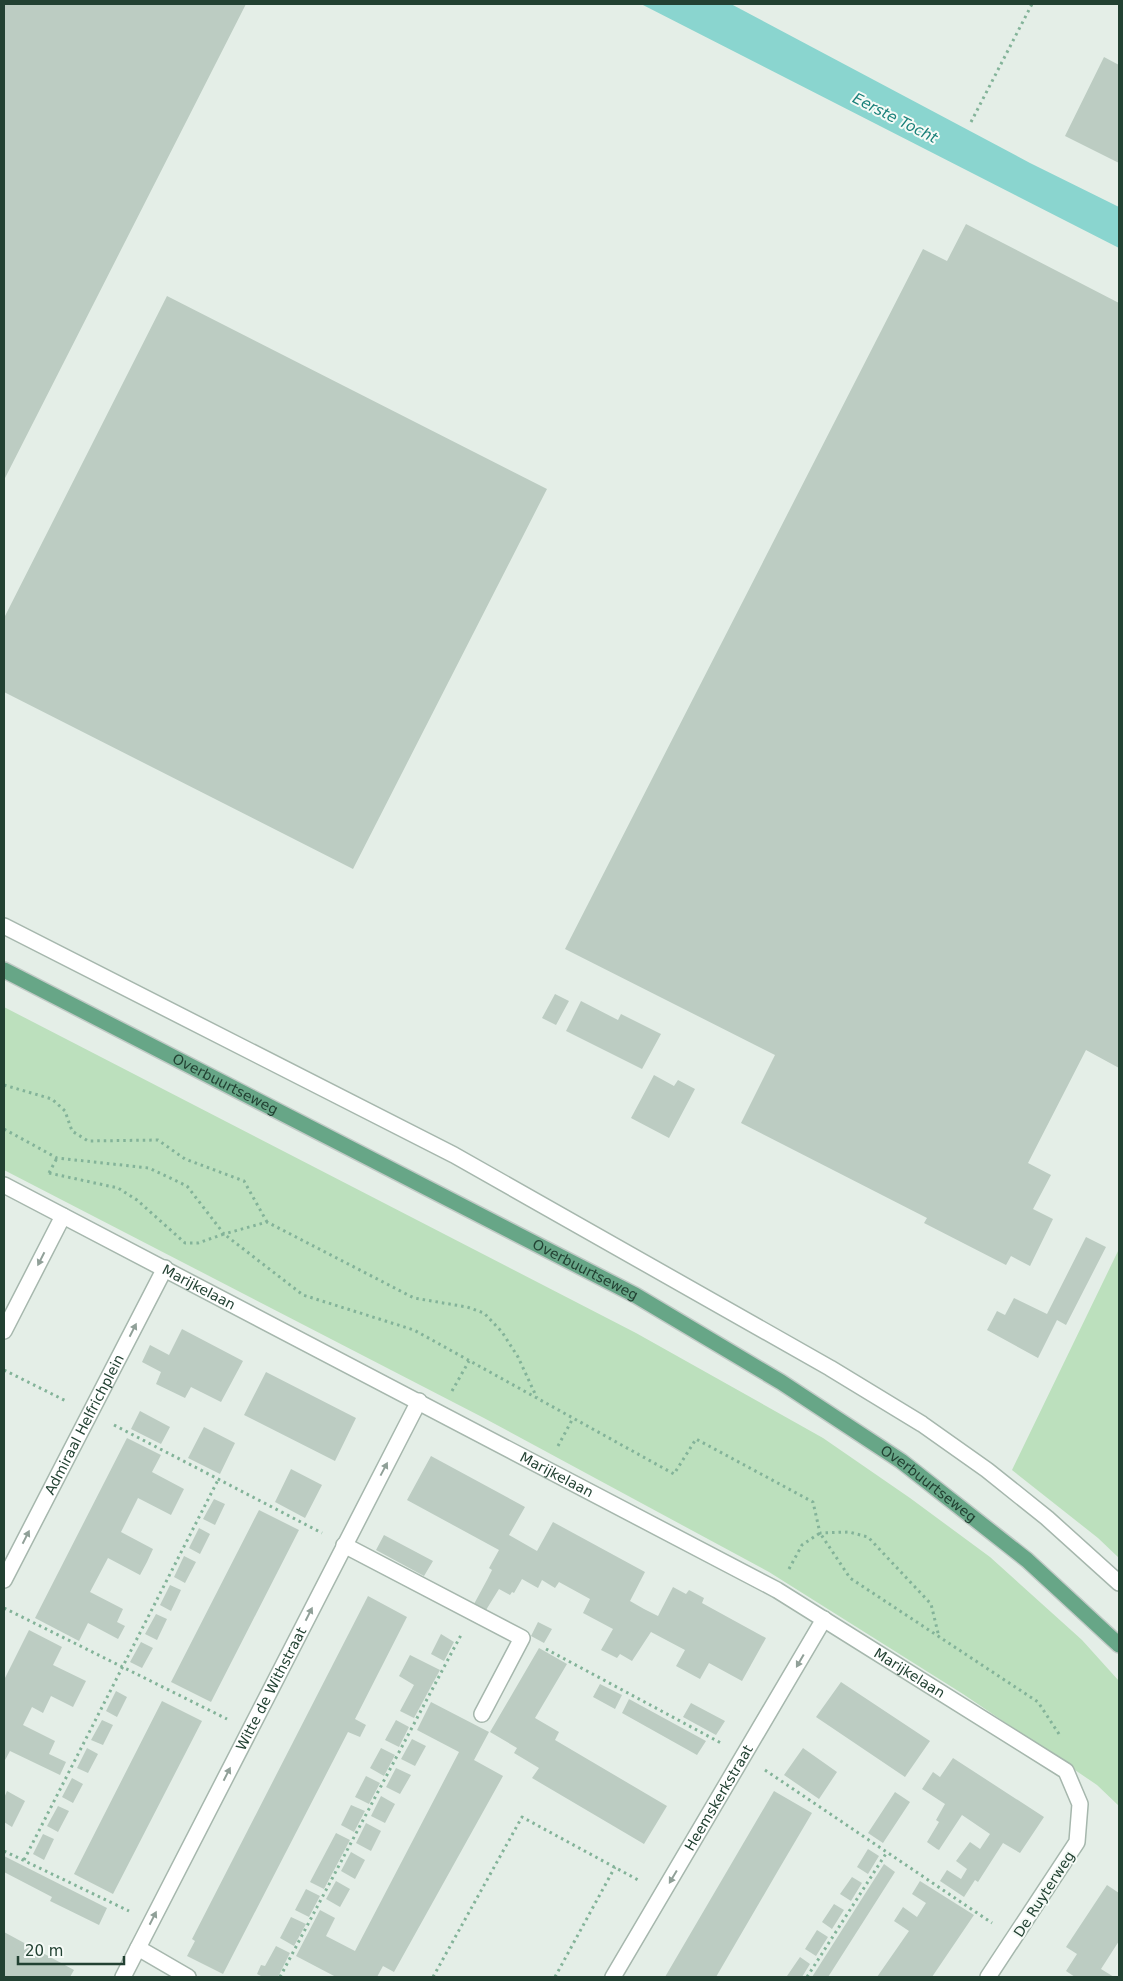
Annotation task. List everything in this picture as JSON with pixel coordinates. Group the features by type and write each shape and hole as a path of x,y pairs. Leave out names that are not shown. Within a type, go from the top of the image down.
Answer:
{"main road":[{"name":"Overbuurtseweg","path":"4,970 635,1295 781,1382 901,1461 1027,1560 1119,1645"}],"street":[{"path":"4,926 454,1156 830,1368 922,1424 987,1470 1047,1518 1119,1583"},
{"name":"Marijkelaan","path":"4,1185 777,1590 1066,1771 1080,1804"},
{"path":"4,1331 63,1216"},
{"name":"Admiraal Helfrichplein","path":"4,1580 165,1268"},
{"name":"Witte de Withstraat","path":"123,1977 419,1401"},
{"path":"344,1545 522,1638 482,1714"},
{"name":"Heemskerkstraat","path":"613,1977 824,1619"},
{"name":"De Ruyterweg","path":"988,1977 1016,1938 1077,1842 1080,1804"},
{"path":"138,1948 188,1977"}],"path":[{"path":"971,122 1032,4"},
{"path":"4,1085 52,1099 65,1110 72,1131 88,1142 158,1140 185,1159 244,1181 267,1222 414,1298 467,1306 484,1313 508,1341 538,1400"},
{"path":"4,1129 57,1158 149,1168 187,1186 224,1234 303,1295 414,1330 674,1474 696,1439 813,1502 820,1533 850,1578 1038,1702 1064,1742"},
{"path":"49,1173 118,1188 137,1200 185,1243 198,1243 267,1222"},
{"path":"441,1413 469,1361"},
{"path":"4,1370 219,1478 344,1545"},
{"path":"24,1860 219,1478"},
{"path":"777,1590 802,1546 820,1533 849,1532 868,1537 931,1604 939,1637"},
{"path":"4,1608 250,1731"},
{"path":"280,1977 472,1613"},
{"path":"522,1638 535,1643 744,1756 1016,1938"},
{"path":"433,1977 522,1817 663,1893"},
{"path":"4,1851 151,1922"},
{"path":"807,1977 887,1852"},
{"path":"556,1977 615,1868"}],"green space":[{"path":"4,1007 636,1333 823,1438 910,1498 990,1557 1082,1640 1119,1681 1119,1806 1097,1785 963,1694 769,1572 482,1417 4,1170"},
{"path":"1119,1249 1119,1558 1098,1538 1012,1470"}],"water":[{"name":"Eerste Tocht","path":"641,4 731,4 1030,163 1119,207 1119,248"}],"building":[{"path":"4,4 246,4 4,480"},
{"path":"1104,57 1119,65 1119,163 1065,136"},
{"path":"966,224 1119,303 1119,1068 1086,1050 1028,1163 1051,1175 1033,1209 1053,1219 1030,1266 1011,1256 1006,1265 924,1223 927,1218 741,1123 775,1055 565,949 923,249 947,261"},
{"path":"167,296 547,489 353,869 4,692 4,618"},
{"path":"555,994 569,1001 556,1025 542,1018"},
{"path":"581,1001 618,1020 621,1014 661,1034 642,1069 566,1031"},
{"path":"654,1075 674,1086 678,1080 695,1089 669,1138 631,1118"},
{"path":"1086,1237 1106,1247 1066,1325 1057,1320 1038,1358 987,1330 997,1311 1005,1315 1014,1298 1047,1314"},
{"path":"182,1329 243,1361 221,1402 191,1387 185,1398 156,1384 161,1372 142,1362 150,1345 169,1355"},
{"path":"266,1372 356,1418 335,1461 244,1415"},
{"path":"140,1411 170,1427 161,1444 131,1429"},
{"path":"204,1427 235,1443 220,1474 188,1458"},
{"path":"127,1438 161,1455 152,1472 184,1489 171,1515 138,1498 121,1532 153,1549 147,1562 140,1575 108,1558 90,1592 123,1609 117,1622 125,1626 118,1639 88,1623 79,1641 35,1618"},
{"path":"431,1456 525,1507 509,1535 537,1551 553,1522 645,1572 630,1601 644,1609 658,1616 673,1587 686,1594 689,1590 704,1598 702,1603 766,1638 742,1681 709,1663 700,1679 676,1666 685,1650 651,1632 632,1661 620,1654 617,1658 601,1650 613,1629 583,1613 590,1599 559,1582 555,1588 542,1580 538,1588 522,1579 514,1593 512,1592 510,1595 499,1589 486,1610 474,1604 492,1570 489,1568 499,1550 407,1500"},
{"path":"291,1469 322,1485 305,1518 275,1502"},
{"path":"214,1499 225,1504 215,1525 203,1519"},
{"path":"259,1510 299,1530 211,1702 171,1682"},
{"path":"199,1528 210,1534 200,1554 189,1548"},
{"path":"384,1535 433,1561 424,1576 376,1550"},
{"path":"184,1556 196,1562 185,1583 174,1577"},
{"path":"170,1585 181,1590 171,1611 160,1605"},
{"path":"368,1596 407,1617 355,1719 366,1725 360,1737 348,1732 223,1974 187,1956 195,1941 192,1939"},
{"path":"156,1614 167,1619 157,1640 145,1634"},
{"path":"538,1622 552,1629 544,1643 531,1636"},
{"path":"29,1630 62,1647 53,1665 86,1681 73,1707 51,1696 43,1713 32,1707 23,1725 55,1741 49,1754 66,1762 60,1775 10,1751 4,1762 4,1680"},
{"path":"441,1634 454,1642 444,1661 431,1654"},
{"path":"141,1642 153,1648 142,1668 130,1662"},
{"path":"539,1648 567,1664 535,1718 559,1732 555,1740 667,1806 644,1844 532,1778 539,1768 514,1753 517,1748 490,1732"},
{"path":"410,1655 440,1670 414,1718 400,1711 414,1685 399,1676"},
{"path":"841,1682 930,1741 905,1777 816,1717"},
{"path":"600,1684 622,1695 615,1709 593,1697"},
{"path":"116,1691 127,1697 117,1717 106,1711"},
{"path":"629,1699 706,1741 697,1755 622,1713"},
{"path":"162,1701 202,1721 113,1894 74,1874"},
{"path":"431,1702 489,1732 474,1760 503,1776 394,1972 383,1966 377,1977 336,1977 296,1956 320,1910 335,1918 326,1936 355,1951 459,1752 417,1730"},
{"path":"691,1703 725,1721 716,1735 683,1717"},
{"path":"102,1720 113,1725 103,1745 91,1740"},
{"path":"396,1720 409,1727 399,1747 385,1740"},
{"path":"412,1739 426,1746 415,1766 401,1759"},
{"path":"87,1748 98,1754 88,1773 77,1768"},
{"path":"381,1748 395,1755 384,1776 370,1768"},
{"path":"803,1748 837,1772 819,1799 784,1775"},
{"path":"953,1758 1044,1817 1020,1853 1003,1843 978,1882 975,1880 964,1897 940,1881 947,1870 961,1879 967,1869 956,1861 970,1842 980,1849 990,1834 962,1815 939,1850 937,1849 927,1842 939,1822 936,1820 945,1804 922,1789 933,1772 940,1777"},
{"path":"396,1768 411,1775 400,1794 386,1787"},
{"path":"366,1776 380,1783 369,1804 355,1797"},
{"path":"72,1778 83,1784 73,1803 62,1797"},
{"path":"7,1791 25,1801 12,1827 4,1822 4,1798"},
{"path":"774,1791 812,1813 716,1977 665,1977"},
{"path":"895,1792 910,1802 883,1843 868,1833"},
{"path":"381,1796 395,1804 385,1823 371,1816"},
{"path":"351,1805 365,1811 354,1832 341,1825"},
{"path":"58,1806 69,1811 58,1832 47,1826"},
{"path":"366,1823 381,1831 371,1851 356,1843"},
{"path":"336,1833 350,1840 324,1889 310,1882"},
{"path":"43,1834 54,1839 44,1860 33,1854"},
{"path":"868,1849 879,1856 868,1874 857,1867"},
{"path":"351,1852 365,1860 355,1879 341,1871"},
{"path":"4,1856 107,1908 99,1925 50,1901 52,1897 4,1872"},
{"path":"884,1864 895,1872 828,1977 812,1977"},
{"path":"852,1877 862,1883 851,1901 840,1894"},
{"path":"336,1881 350,1889 340,1907 326,1899"},
{"path":"920,1881 974,1915 932,1977 877,1977 909,1931 894,1921 903,1907 917,1917 926,1903 912,1894"},
{"path":"1107,1885 1119,1893 1119,1941 1101,1969 1114,1977 1075,1977 1066,1971 1077,1954 1066,1947"},
{"path":"306,1889 320,1896 309,1917 295,1910"},
{"path":"834,1904 844,1910 832,1929 822,1922"},
{"path":"291,1917 306,1924 294,1946 280,1938"},
{"path":"817,1930 828,1937 816,1956 805,1949"},
{"path":"4,1932 74,1970 70,1977 4,1977"},
{"path":"276,1946 290,1953 278,1977 263,1977 257,1974 261,1965 265,1966"},
{"path":"800,1957 810,1964 802,1977 787,1976"}]}
